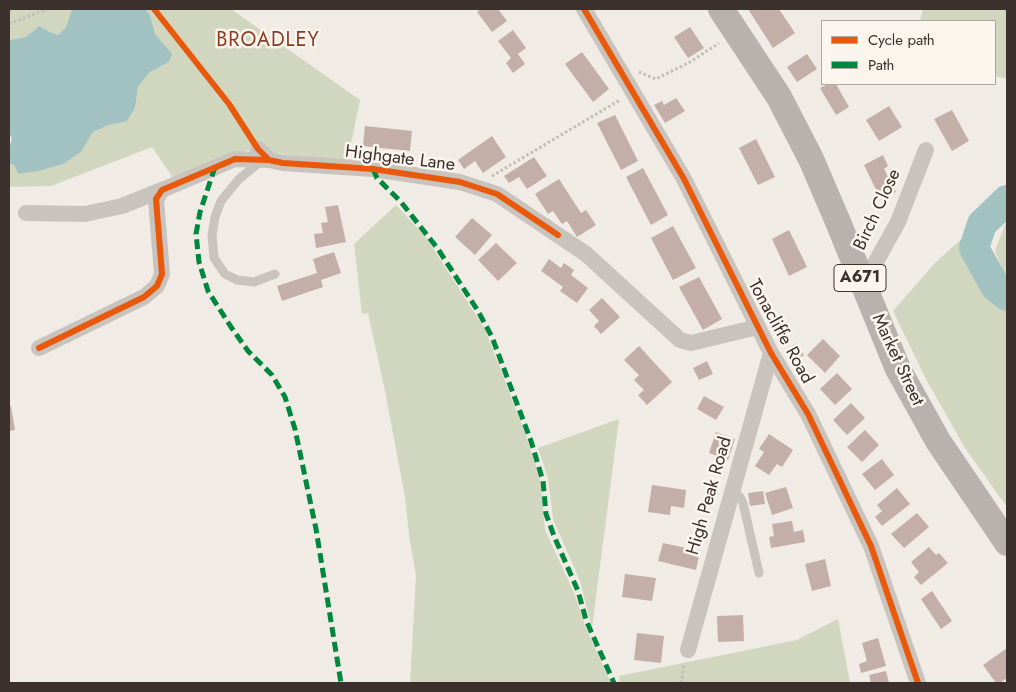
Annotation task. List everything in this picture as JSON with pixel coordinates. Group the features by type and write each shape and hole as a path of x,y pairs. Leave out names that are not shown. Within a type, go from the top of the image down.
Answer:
{"main road":[{"name":"Market Street","path":"721,9 779,97 811,159 898,369 938,441 1007,543"}],"street":[{"name":"Tonacliffe Road","path":"584,9 684,178 758,328 808,414 871,546 918,683"},
{"name":"Birch Close","path":"863,285 898,222 926,150"},
{"name":"Highgate Lane","path":"26,213 85,214 122,206 235,159 264,156 282,163 373,169 460,182 497,194 586,254 680,340 691,343 758,328"},
{"path":"40,348 144,296 156,286 162,274 156,199 162,190"},
{"name":"High Peak Road","path":"688,650 771,352"}],"lane":[{"path":"264,156 239,179 221,201 215,216 212,235 214,258 225,274 237,280 254,282 275,274"},
{"path":"732,491 740,497 743,503 758,573"}],"path":[{"path":"9,23 47,9"},
{"path":"622,74 631,68 656,79 690,62 723,40 725,43 739,34"},
{"path":"475,187 633,92"}],"green space":[{"path":"9,9 72,9 66,27 58,35 39,26 26,37 9,40"},
{"path":"145,9 231,9 360,100 347,162 248,150 173,178 152,147 51,186 9,187 9,163 39,171 62,164 81,152 93,132 127,120 135,108 138,87 150,72 169,62 171,54 155,34 150,15"},
{"path":"923,9 1007,9 1007,79 996,76 996,20 920,20"},
{"path":"396,205 425,236 485,329 525,433 540,478 545,530 575,595 585,626 611,683 410,683 416,576 405,497 385,391 368,313 362,314 354,244"},
{"path":"1007,219 1007,276 1004,274 995,251"},
{"path":"966,235 973,262 995,296 1007,305 1007,507 965,448 927,381 893,311 935,263"},
{"path":"619,419 592,628 580,581 553,519 548,478 538,448"},
{"path":"838,619 850,683 620,683 619,676 797,640"}],"water":[{"path":"72,9 145,9 150,15 155,34 172,54 169,62 150,72 138,87 135,108 127,121 109,125 93,132 81,152 63,164 39,171 18,174 15,166 9,163 9,149 12,138 9,134 9,40 26,37 39,26 58,35 66,27"}],"building":[{"path":"481,9 498,9 507,21 492,32 477,12"},
{"path":"748,9 779,9 795,33 773,48"},
{"path":"690,27 704,48 688,58 674,37"},
{"path":"513,30 526,48 518,54 525,64 513,73 506,63 511,58 498,41"},
{"path":"582,52 609,89 593,102 565,64"},
{"path":"807,54 817,69 797,82 787,67"},
{"path":"826,85 837,85 849,107 836,115 820,88"},
{"path":"676,98 685,111 665,123 654,105 662,101 664,105"},
{"path":"889,106 902,127 879,141 866,120"},
{"path":"952,110 969,141 952,151 934,119"},
{"path":"615,115 638,161 621,170 597,123"},
{"path":"365,126 412,131 410,151 363,146"},
{"path":"492,136 506,157 483,173 475,161 464,169 458,160"},
{"path":"756,139 775,177 758,185 739,148"},
{"path":"883,155 888,166 884,169 896,192 881,200 864,165"},
{"path":"534,157 547,176 527,189 519,177 509,183 504,176"},
{"path":"643,168 668,215 651,225 626,177"},
{"path":"559,179 581,213 586,210 596,225 577,237 567,221 562,224 553,211 548,214 535,194"},
{"path":"338,205 346,242 316,248 314,234 323,233 321,223 328,222 325,207"},
{"path":"472,218 492,235 475,255 455,237"},
{"path":"673,226 696,268 673,280 651,238"},
{"path":"789,230 807,267 789,276 772,239"},
{"path":"496,243 517,263 498,281 478,260"},
{"path":"334,252 341,273 321,280 323,287 282,301 277,286 317,273 313,259"},
{"path":"549,259 561,268 564,263 574,270 571,275 588,288 577,303 560,291 563,287 541,271"},
{"path":"699,277 722,319 703,330 679,287"},
{"path":"602,298 620,317 601,334 594,326 599,321 589,310"},
{"path":"823,339 840,356 825,373 807,355"},
{"path":"796,343 804,355 793,362 785,350"},
{"path":"639,346 672,382 647,405 638,395 644,390 634,380 639,375 624,360"},
{"path":"707,361 713,374 699,380 693,368"},
{"path":"837,373 852,389 835,405 820,389"},
{"path":"704,396 724,407 716,420 697,409"},
{"path":"851,403 865,418 847,435 833,420"},
{"path":"9,406 11,406 15,430 9,431"},
{"path":"865,430 879,445 862,462 847,447"},
{"path":"716,432 735,439 728,460 709,453"},
{"path":"769,434 793,450 782,467 777,464 769,475 755,466 764,452 759,449"},
{"path":"882,459 894,475 875,490 862,474"},
{"path":"652,485 686,490 684,508 671,506 670,515 648,512"},
{"path":"786,487 793,508 772,515 765,493"},
{"path":"897,488 910,504 882,526 875,517 882,511 877,505"},
{"path":"763,491 765,504 750,506 748,493"},
{"path":"917,513 929,527 904,548 891,534"},
{"path":"792,521 794,532 803,530 805,542 771,548 769,537 774,536 772,524"},
{"path":"663,543 700,551 696,570 658,561"},
{"path":"929,547 936,555 939,553 948,563 921,585 914,577 919,572 911,562"},
{"path":"825,559 831,586 812,591 805,564"},
{"path":"625,574 656,578 652,601 622,597"},
{"path":"932,591 952,621 941,629 921,599"},
{"path":"743,615 744,641 718,642 717,616"},
{"path":"637,633 664,636 661,663 634,660"},
{"path":"878,638 886,666 861,673 859,664 867,661 862,643"},
{"path":"1007,648 1007,678 1000,683 996,683 983,665"},
{"path":"886,671 889,683 871,683 869,675"}],"waterway":[{"path":"1007,200 982,224 974,248 995,286 1007,296"}],"marked path":[{"path":"215,167 200,212 196,234 199,262 208,291 248,351 272,375 285,397 295,429 316,529 341,683"},
{"path":"373,169 377,178 401,202 438,249 478,311 492,337 531,441 543,481 546,514 578,591 586,620 614,683"}],"cycle path":[{"path":"154,9 229,104 258,149 269,160 283,163 373,169 460,182 497,194 558,235"},
{"path":"584,9 684,179 771,353 808,414 871,546 918,683"},
{"path":"39,348 144,297 157,286 162,274 156,199 162,190 235,159 269,160"}],"district":[{"name":"BROADLEY","path":"268,41"}]}
